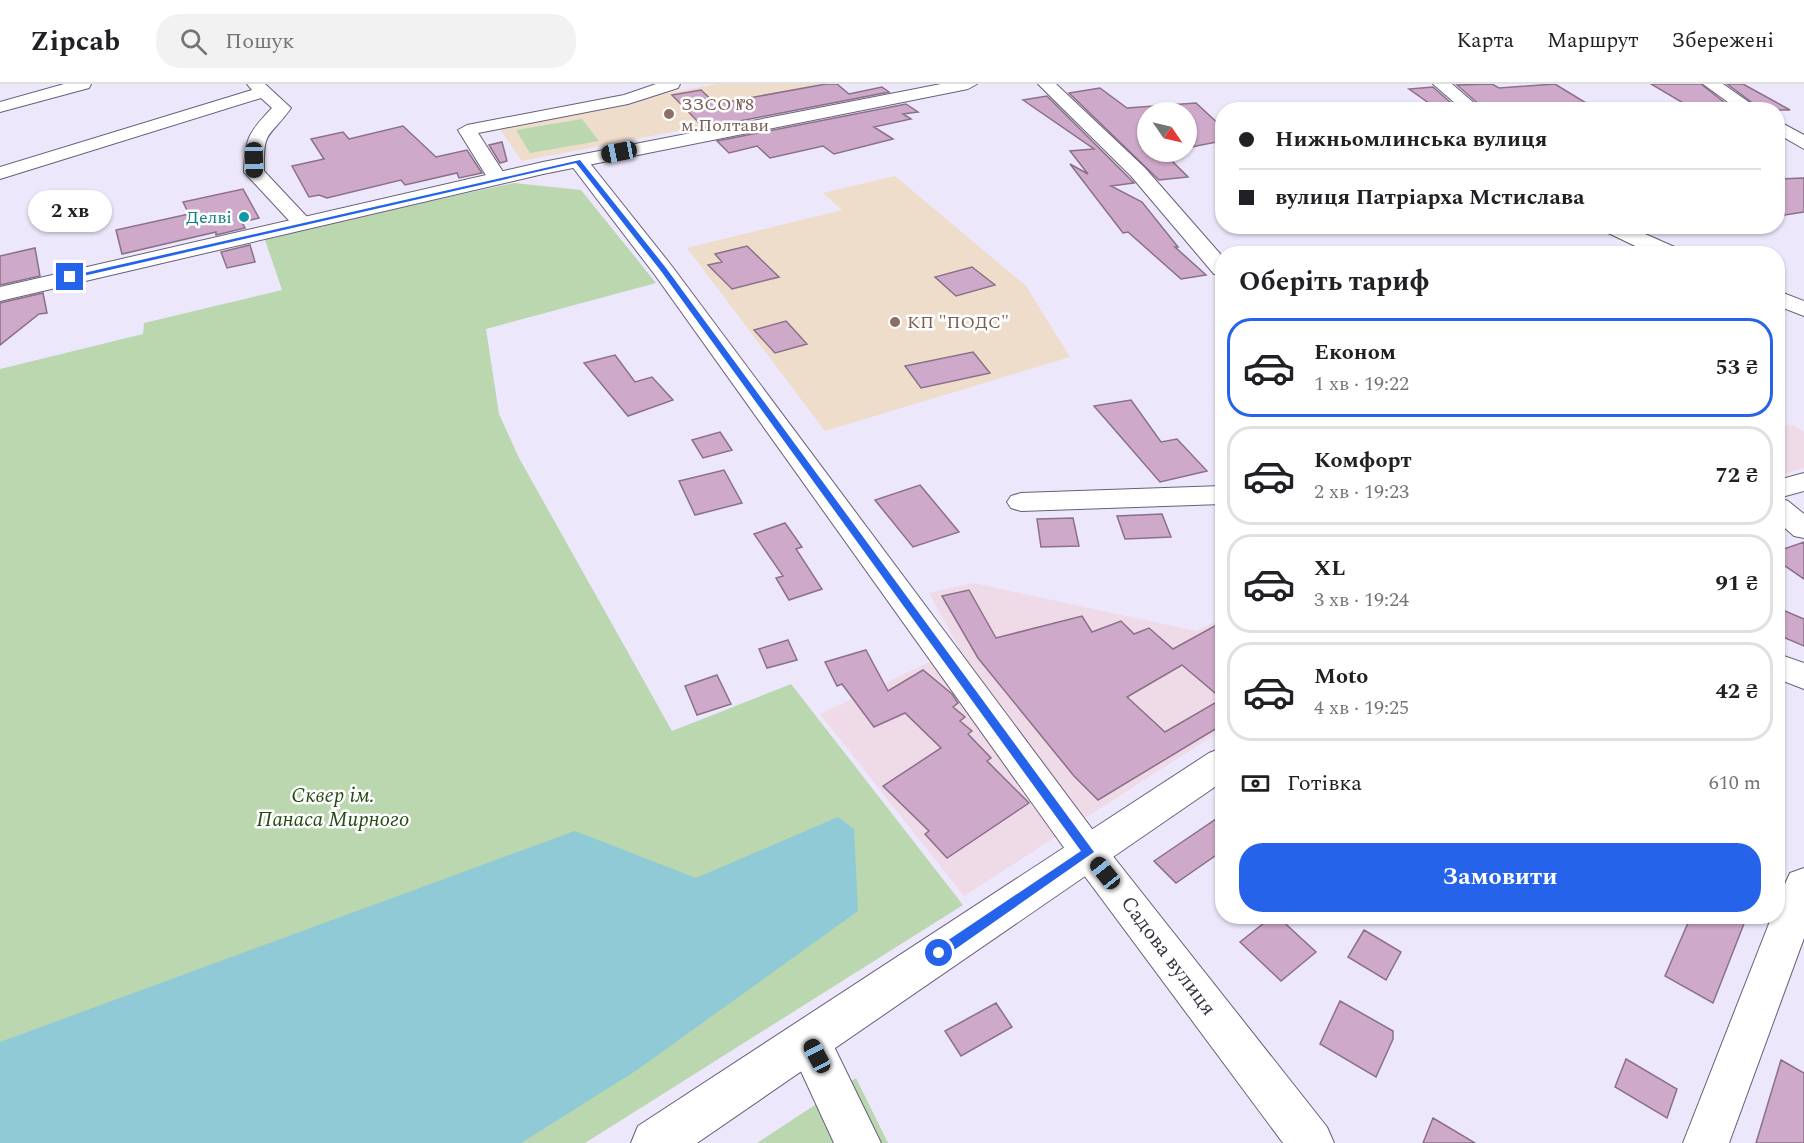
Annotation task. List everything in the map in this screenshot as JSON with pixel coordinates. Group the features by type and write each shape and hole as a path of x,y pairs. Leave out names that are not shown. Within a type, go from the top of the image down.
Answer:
{"main road":[{"path":"0,294 497,178 968,84"},
{"path":"1785,487 1804,482"},
{"path":"655,1143 1215,768"}],"street":[{"path":"0,107 83,84"},
{"path":"497,178 467,130 628,99 672,84"},
{"path":"1046,84 1095,126 1215,261"},
{"path":"1441,84 1464,102"},
{"path":"1711,84 1739,102"},
{"path":"0,173 260,88 282,108 258,133 254,147 254,172 302,223"},
{"path":"592,89 628,99"},
{"path":"1785,131 1804,143"},
{"name":"Садова вулиця","path":"578,161 663,270 1088,852 1311,1143"},
{"path":"1627,234 1653,246"},
{"path":"1785,301 1804,309"},
{"path":"1021,502 1215,495"},
{"path":"1785,513 1804,529"},
{"path":"1785,669 1804,677"},
{"path":"1706,1143 1804,885"},
{"path":"809,1041 858,1143"}],"shaded area":[{"name":"ЗЗСО №8 м.Полтави","path":"717,84 837,84 854,97 522,161 499,128 636,103 650,96"},
{"name":"КП \"ПОДС\"","path":"895,176 1026,286 1070,357 825,431 687,248 842,210 823,193"},
{"path":"1793,425 1804,432 1804,468 1785,474 1785,426"},
{"path":"973,583 1196,631 1215,622 1215,735 964,896 820,714 959,648 929,593"}],"green space":[{"path":"582,119 599,141 530,153 516,130"},
{"name":"Сквер ім. Панаса Мирного","path":"514,183 581,190 656,283 486,329 499,414 519,458 672,731 791,684 963,905 585,1143 0,1143 0,369 143,334 144,323 282,290 264,237"},
{"path":"856,1078 888,1143 757,1143"}],"water":[{"path":"838,817 854,829 858,911 637,1070 521,1143 0,1143 0,1042 575,831 696,878"}],"building":[{"path":"837,84 849,94 882,87 889,92 704,128 672,95 701,90 716,104"},
{"path":"1492,84 1499,88 1555,84 1584,102 1476,102 1457,85"},
{"path":"1651,84 1701,84 1724,102 1681,102"},
{"path":"1727,84 1743,84 1776,102 1751,102"},
{"path":"1433,87 1450,102 1428,102 1409,89"},
{"path":"1100,88 1127,108 1137,107 1137,159 1069,93"},
{"path":"1047,96 1134,183 1111,186 1142,202 1178,247 1175,247 1206,275 1181,279 1128,232 1123,233 1070,164 1088,174 1070,151 1094,149 1023,100"},
{"path":"906,104 918,112 903,114 911,119 874,127 893,139 834,154 823,146 770,158 757,146 729,153 717,141"},
{"path":"1197,104 1215,121 1215,142 1197,146"},
{"path":"403,126 436,157 467,150 482,173 459,178 457,173 405,185 401,180 327,198 319,195 309,197 292,166 324,159 311,139 343,132 349,139"},
{"path":"502,142 507,161 500,163 489,145"},
{"path":"1140,162 1173,162 1188,177 1159,180"},
{"path":"1804,178 1804,212 1785,215 1785,179"},
{"path":"243,189 259,218 242,222 245,228 216,235 216,232 122,254 116,230 189,214 183,202"},
{"path":"250,245 255,262 227,268 221,252"},
{"path":"747,246 779,277 732,289 708,265 722,262 715,254"},
{"path":"35,248 40,276 0,285 0,256"},
{"path":"972,267 995,285 956,296 935,277"},
{"path":"43,293 47,313 39,314 0,345 0,303"},
{"path":"786,321 807,344 775,353 754,330"},
{"path":"973,352 990,373 921,388 905,366"},
{"path":"615,355 635,382 652,377 673,400 628,416 584,363"},
{"path":"1131,400 1161,442 1177,439 1207,471 1160,482 1094,406"},
{"path":"720,432 732,450 703,458 692,440"},
{"path":"724,470 742,503 695,515 679,481"},
{"path":"920,485 959,532 913,547 875,500"},
{"path":"1162,514 1171,537 1125,539 1117,516"},
{"path":"1073,518 1079,546 1041,547 1037,519"},
{"path":"785,523 802,547 796,549 822,589 789,600 776,578 783,576 754,534"},
{"path":"1804,542 1804,579 1785,566 1785,549"},
{"path":"969,590 996,638 1082,616 1092,632 1121,621 1134,634 1149,628 1173,649 1215,626 1215,693 1182,665 1127,697 1165,732 1215,703 1215,729 1098,800 1074,776 978,658 942,596"},
{"path":"1785,611 1804,619 1804,646 1785,638"},
{"path":"788,640 797,660 767,668 759,649"},
{"path":"866,650 888,691 923,670 952,694 958,703 953,707 965,717 960,721 972,731 968,734 991,758 987,761 1029,803 947,858 925,834 929,831 883,786 941,748 905,713 874,727 842,684 837,686 825,662"},
{"path":"717,675 731,704 697,715 685,686"},
{"path":"1215,820 1215,856 1176,883 1154,861"},
{"path":"1263,924 1286,924 1316,952 1281,981 1240,942"},
{"path":"1688,924 1744,924 1713,1003 1665,976"},
{"path":"1364,930 1401,952 1386,980 1348,957"},
{"path":"1340,1001 1393,1031 1393,1039 1376,1077 1320,1044"},
{"path":"996,1003 1012,1027 961,1056 945,1031"},
{"path":"1626,1059 1677,1089 1667,1118 1615,1087"},
{"path":"1781,1060 1804,1073 1804,1143 1756,1143"},
{"path":"1433,1118 1475,1143 1423,1143"}],"place":[{"name":"ЗЗСО №8 м.Полтави","path":"669,114"},
{"name":"Делві","path":"244,217"},
{"name":"КП \"ПОДС\"","path":"895,322"}],"route":[{"path":"70,277 578,161 663,270 1088,852 939,953"}]}
